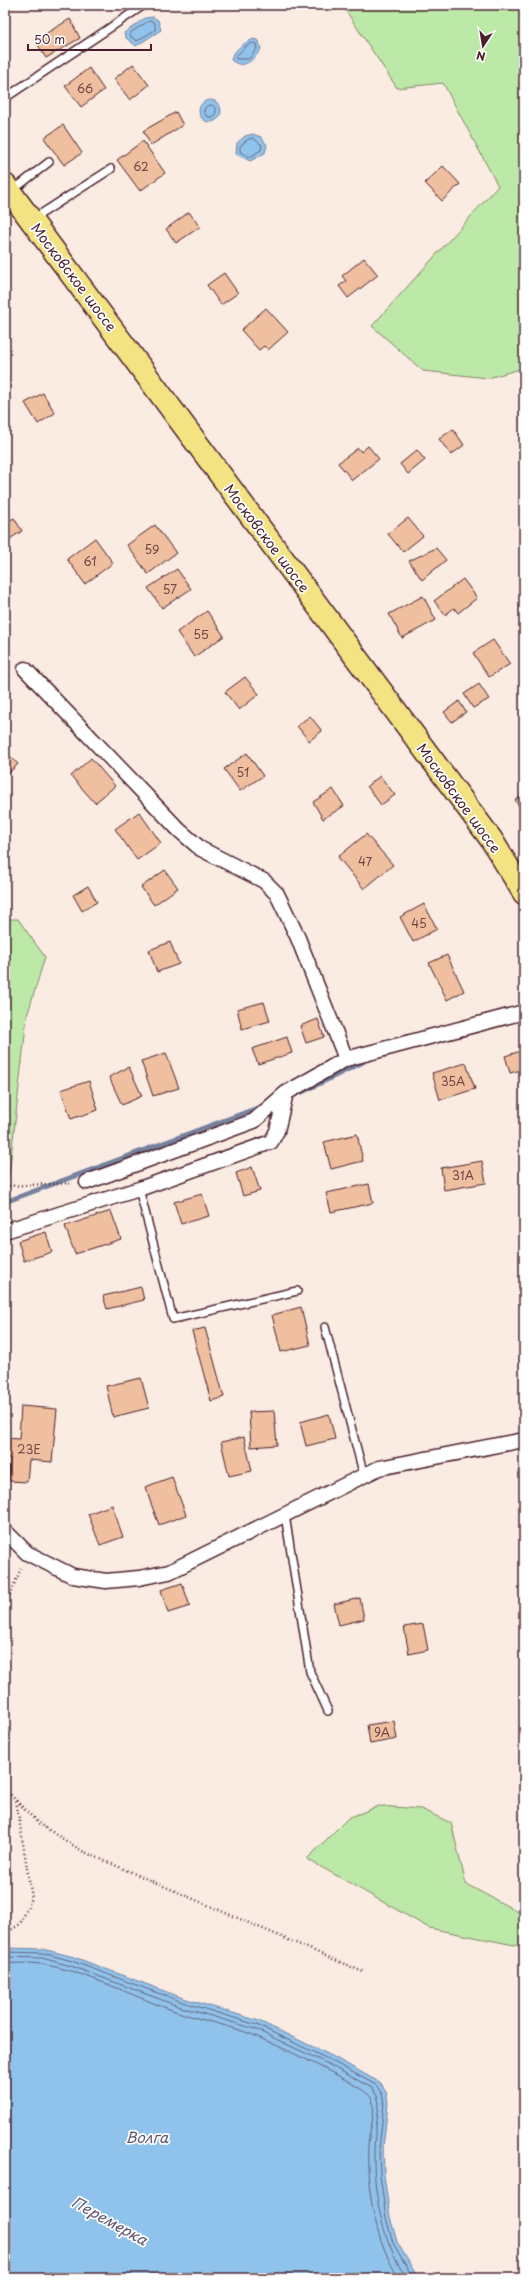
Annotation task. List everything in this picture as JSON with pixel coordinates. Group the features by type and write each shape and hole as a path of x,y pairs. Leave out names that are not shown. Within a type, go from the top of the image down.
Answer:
{"main road":[{"name":"Московское шоссе","path":"8,189 491,839 524,893"}],"street":[{"path":"25,669 179,830 201,849 264,881 277,894 298,938 346,1059"},
{"path":"87,1182 254,1121 286,1093 346,1059 524,1012"},
{"path":"5,1231 139,1189 271,1142 277,1131 286,1093"},
{"path":"5,1531 27,1553 73,1576 106,1581 139,1578 169,1572 379,1468 524,1440"}],"lane":[{"path":"5,98 144,5"},
{"path":"8,189 49,162"},
{"path":"31,220 111,168"},
{"path":"139,1189 173,1319 297,1291"},
{"path":"325,1327 364,1476"},
{"path":"285,1515 310,1672 328,1710"}],"path":[{"path":"5,1186 87,1182"},
{"path":"5,1606 27,1553"},
{"path":"5,1789 38,1823 82,1851 363,1972"},
{"path":"5,1934 20,1924 32,1898 16,1801"}],"green space":[{"path":"342,5 524,5 524,368 488,378 423,371 372,326 498,186 443,83 397,88"},
{"path":"5,919 18,919 45,957 27,1016 8,1184 5,1186"},
{"path":"379,1806 421,1809 451,1823 466,1884 524,1915 524,1947 429,1928 307,1859 348,1818"}],"water":[{"path":"153,17 158,20 161,30 136,46 126,38 124,33 145,18"},
{"path":"254,39 259,41 261,49 252,60 244,64 240,64 231,60 234,53 240,47"},
{"path":"210,100 218,103 221,111 218,119 210,122 202,119 199,111 202,103"},
{"path":"253,134 261,137 267,145 265,153 250,161 236,154 237,143 245,136"},
{"name":"Волга","path":"5,1948 43,1949 74,1957 183,1998 259,2021 332,2056 379,2082 386,2092 388,2103 383,2148 384,2175 390,2217 397,2242 418,2278 5,2278"}],"building":[{"path":"70,19 80,38 46,58 35,40"},
{"path":"133,64 149,85 130,100 114,79"},
{"path":"89,68 104,90 81,107 65,86"},
{"path":"176,112 183,125 151,145 143,131"},
{"path":"63,125 82,153 64,165 44,138"},
{"path":"143,141 165,173 140,191 117,160"},
{"path":"443,166 460,184 442,201 425,183"},
{"path":"189,212 200,227 176,243 166,229"},
{"path":"364,258 378,275 348,298 339,286 346,281 342,276"},
{"path":"224,273 238,293 221,305 207,285"},
{"path":"266,308 288,332 268,350 264,346 259,350 241,330"},
{"path":"43,393 55,413 38,424 25,403"},
{"path":"453,429 464,445 451,455 439,439"},
{"path":"368,446 379,459 352,480 338,463 358,448 361,452"},
{"path":"417,450 425,460 408,474 400,464"},
{"path":"14,518 22,531 5,542 5,523"},
{"path":"408,518 423,536 403,552 388,534"},
{"path":"155,525 176,553 148,574 127,545"},
{"path":"95,538 113,563 85,584 67,559"},
{"path":"436,548 446,560 422,580 409,561"},
{"path":"177,569 191,589 162,608 148,588"},
{"path":"463,579 477,598 458,613 454,608 445,615 434,601"},
{"path":"423,596 436,620 402,638 389,614"},
{"path":"207,611 224,636 194,657 177,632"},
{"path":"493,640 510,664 489,677 473,653"},
{"path":"245,677 259,694 239,710 225,692"},
{"path":"479,684 489,699 473,708 464,694"},
{"path":"459,701 466,712 452,722 444,712"},
{"path":"310,716 322,731 309,741 297,726"},
{"path":"5,751 18,764 5,777"},
{"path":"247,753 263,776 240,791 224,769"},
{"path":"91,758 115,786 95,803 71,776"},
{"path":"380,776 395,795 381,805 367,786"},
{"path":"333,789 344,806 323,819 313,802"},
{"path":"524,795 524,814 515,800"},
{"path":"139,812 161,843 137,860 115,829"},
{"path":"366,834 393,865 364,889 338,857"},
{"path":"165,870 178,888 154,905 141,887"},
{"path":"88,886 97,902 82,911 73,895"},
{"path":"424,904 437,929 413,942 400,917"},
{"path":"170,942 179,964 157,972 149,950"},
{"path":"447,955 464,991 447,1000 429,963"},
{"path":"264,1002 270,1021 242,1029 237,1009"},
{"path":"318,1019 324,1037 306,1043 300,1026"},
{"path":"287,1037 292,1053 258,1064 252,1049"},
{"path":"524,1050 524,1069 510,1073 505,1056"},
{"path":"166,1053 179,1088 153,1096 141,1061"},
{"path":"466,1063 475,1089 440,1100 432,1073"},
{"path":"129,1067 142,1096 122,1105 109,1077"},
{"path":"89,1081 98,1110 71,1119 61,1090"},
{"path":"357,1134 363,1161 331,1169 324,1142"},
{"path":"482,1161 486,1183 444,1190 441,1168"},
{"path":"252,1167 260,1191 243,1196 236,1173"},
{"path":"369,1184 373,1203 331,1212 326,1193"},
{"path":"202,1194 209,1216 181,1224 174,1202"},
{"path":"111,1211 121,1239 75,1254 65,1226"},
{"path":"46,1232 52,1252 24,1261 18,1241"},
{"path":"141,1287 144,1300 107,1309 103,1296"},
{"path":"301,1307 310,1345 281,1352 272,1315"},
{"path":"205,1328 224,1397 211,1401 192,1331"},
{"path":"141,1378 149,1408 113,1417 106,1386"},
{"path":"21,1406 57,1409 52,1462 29,1460 27,1482 9,1481 10,1458 5,1458 5,1438 19,1439"},
{"path":"274,1411 277,1445 251,1447 249,1412"},
{"path":"329,1414 335,1439 306,1446 300,1422"},
{"path":"244,1437 252,1471 229,1476 221,1442"},
{"path":"172,1477 186,1515 159,1525 145,1487"},
{"path":"112,1505 123,1537 100,1545 88,1514"},
{"path":"182,1583 190,1606 168,1613 161,1590"},
{"path":"360,1598 364,1619 339,1625 334,1604"},
{"path":"423,1624 428,1650 409,1654 404,1627"},
{"path":"394,1721 397,1739 370,1744 367,1725"}],"waterway":[{"path":"302,1092 363,1062"},
{"path":"5,1202 260,1107"}],"water label":[{"name":"Перемерка","path":"110,2220"}]}
